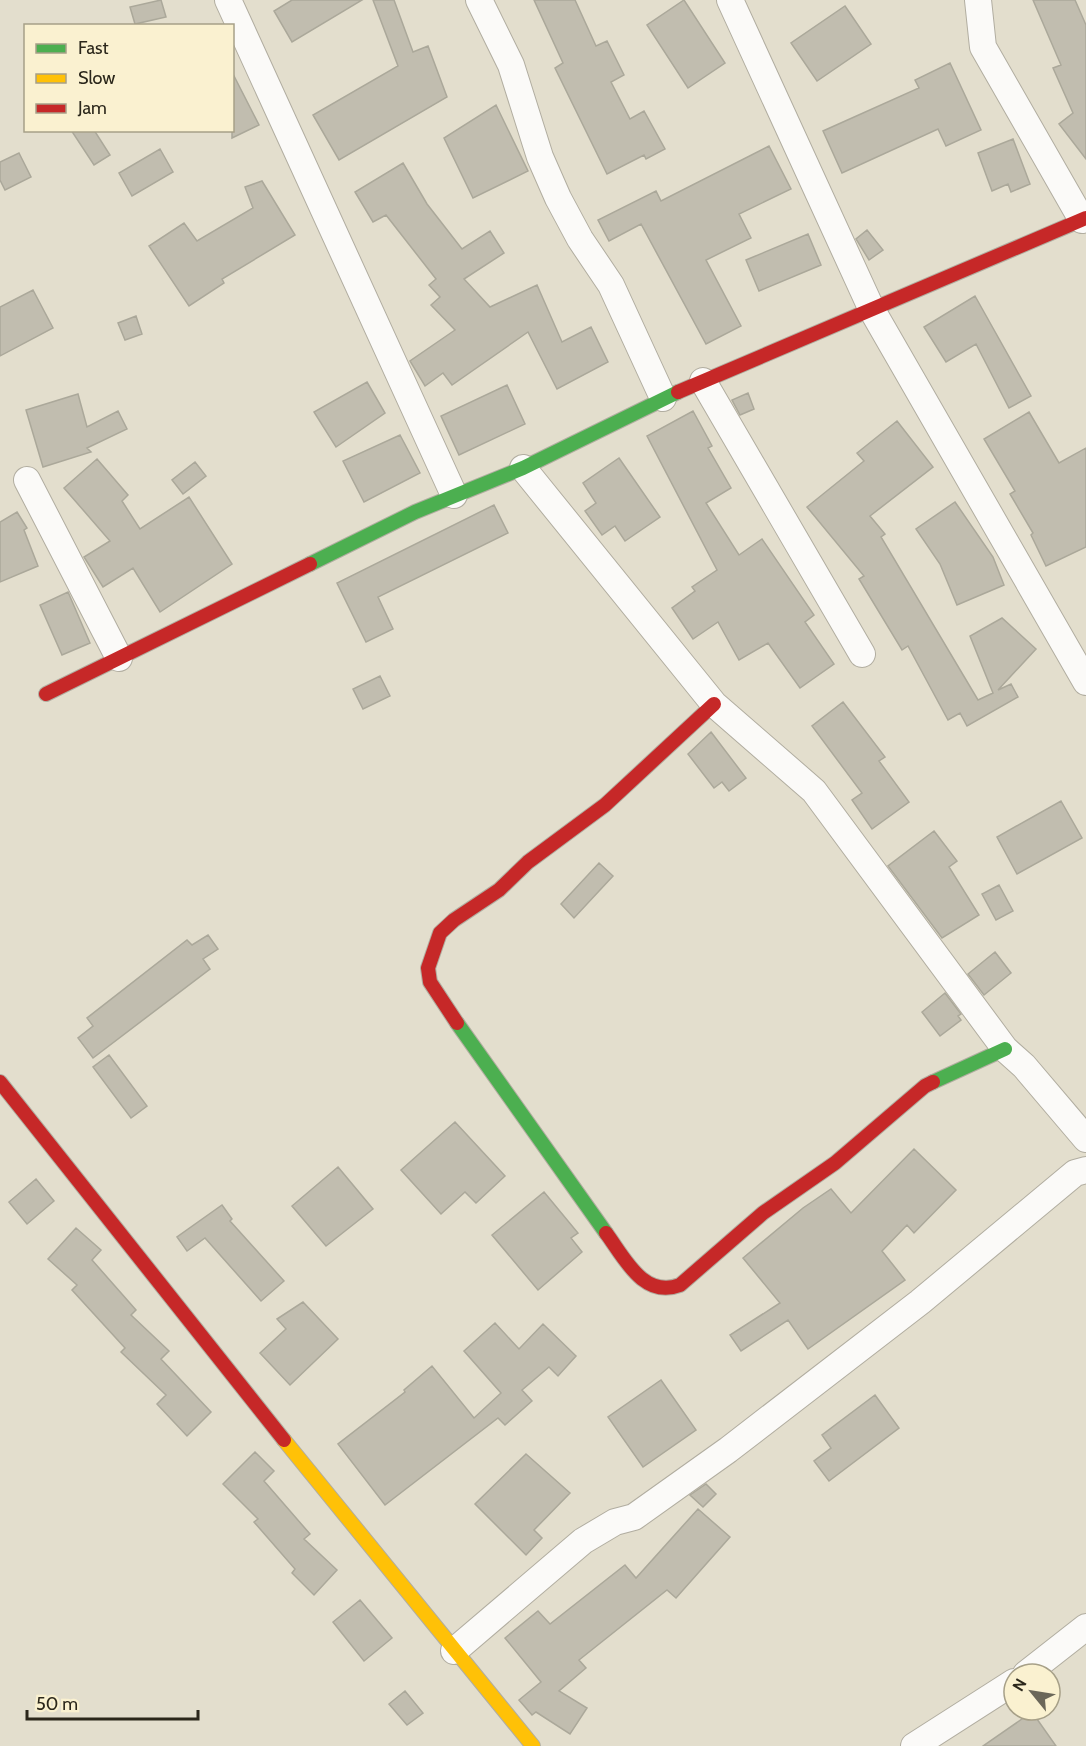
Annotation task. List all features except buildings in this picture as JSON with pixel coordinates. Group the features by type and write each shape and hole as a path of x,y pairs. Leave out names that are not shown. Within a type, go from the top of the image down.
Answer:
{"street":[{"path":"228,0 296,142 454,495"},
{"path":"479,0 512,65 540,157 558,198 580,240 611,285 663,398"},
{"path":"730,0 873,310 1086,682"},
{"path":"46,694 454,495 523,468 663,398 1084,219 983,47 978,0"},
{"path":"703,381 862,654"},
{"path":"523,468 714,704 813,791 1005,1048 1024,1066 1086,1139"},
{"path":"27,480 119,658"},
{"path":"714,704 605,805 528,862 499,891 454,920 440,933 428,968 430,982 465,1036 639,1278 662,1289 674,1289 687,1281 763,1213 835,1163 926,1086 1005,1048"},
{"path":"0,1082 208,1341 303,1466 533,1746"},
{"path":"454,1651 583,1541 615,1522 634,1517 728,1450 920,1302 1080,1171 1086,1144"},
{"path":"1042,1662 1086,1628"},
{"path":"914,1746 1002,1690"}],"traffic: fast":[{"path":"310,564 415,512 523,468 678,392"},
{"path":"457,1023 606,1233"},
{"path":"933,1082 1005,1049"}],"traffic: slow":[{"path":"284,1440 533,1746"}],"traffic: jam":[{"path":"678,392 1086,218"},
{"path":"46,694 310,564"},
{"path":"457,1023 430,982 428,968 440,933 454,920 499,890 528,862 605,805 714,704"},
{"path":"0,1082 284,1440"},
{"path":"606,1233 628,1264 645,1281 667,1288 680,1285 763,1213 835,1163 925,1086 933,1082"}]}
